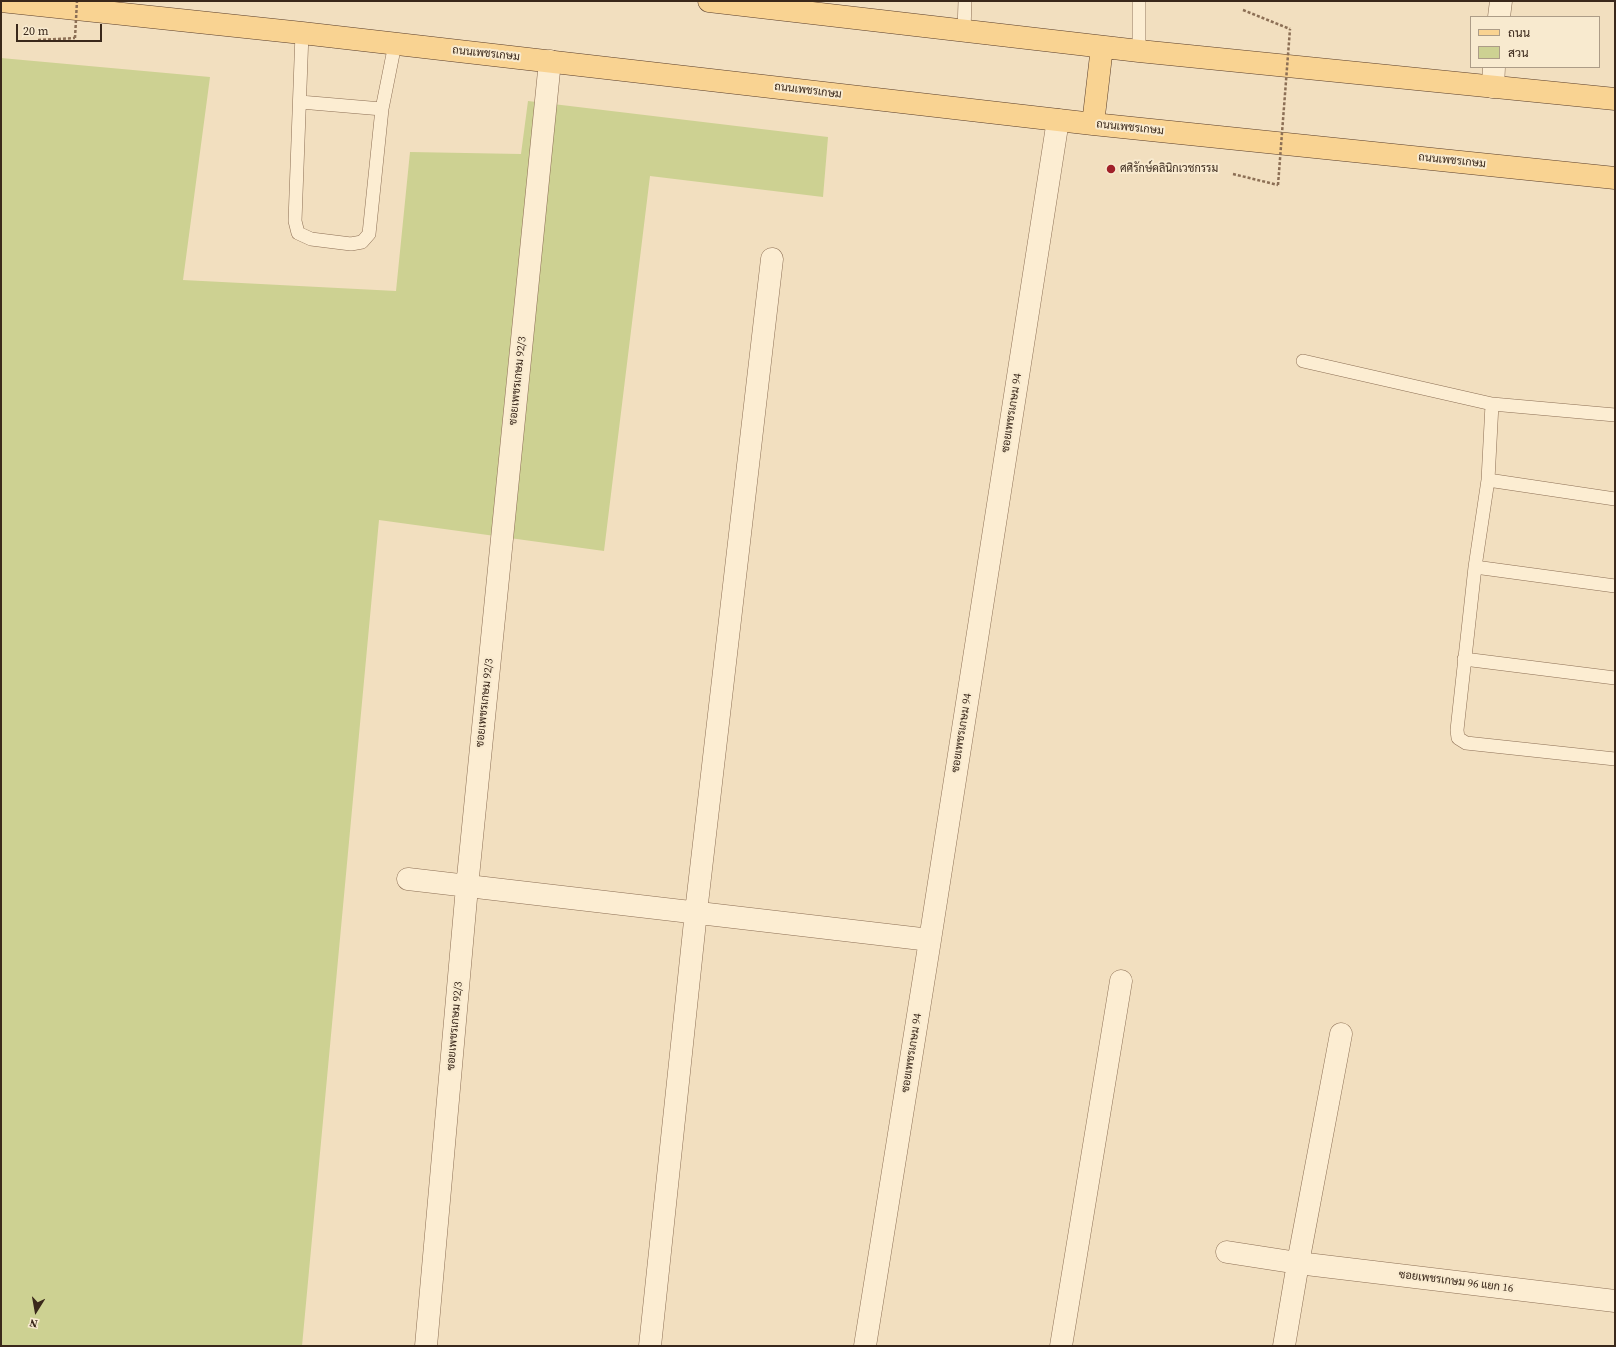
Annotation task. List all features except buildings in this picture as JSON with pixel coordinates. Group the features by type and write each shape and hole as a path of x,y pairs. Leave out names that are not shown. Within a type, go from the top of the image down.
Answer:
{"main road":[{"name":"ถนนเพชรเกษม","path":"1,1 302,33 1093,124 1615,178"},
{"path":"709,1 786,6 964,30 1139,51 1494,77 1615,99"},
{"path":"1093,124 1102,47"}],"street":[{"path":"1500,16 1501,1"},
{"name":"ซอยเพชรเกษม 92/3","path":"426,1346 467,887 550,61"},
{"name":"ซอยเพชรเกษม 94","path":"865,1346 1058,120"},
{"path":"650,1346 696,912 772,259"},
{"path":"408,879 930,940"},
{"path":"1061,1346 1121,981"},
{"path":"1284,1346 1298,1263 1342,1034"},
{"name":"ซอยเพชรเกษม 96 แยก 16","path":"1227,1252 1298,1263 1615,1301"}],"lane":[{"path":"964,30 965,1"},
{"path":"1139,1 1139,51"},
{"path":"302,33 294,221 298,233 311,239 351,244 362,242 369,234 382,108 395,44"},
{"path":"300,102 382,108"},
{"path":"1303,361 1492,404 1615,416"},
{"path":"1492,404 1488,480 1475,567 1464,659 1457,730 1458,738 1466,743 1615,759"},
{"path":"1488,480 1615,499"},
{"path":"1475,567 1615,586"},
{"path":"1464,659 1615,678"}],"path":[{"path":"38,40 75,38 77,1"},
{"path":"1233,174 1278,185 1290,28 1243,10"}],"green space":[{"path":"1,58 210,77 183,280 396,291 410,152 521,154 528,101 828,137 823,197 650,176 604,551 379,520 302,1346 1,1346"}],"place":[{"name":"ศศิรักษ์คลินิกเวชกรรม","path":"1111,169"}]}
